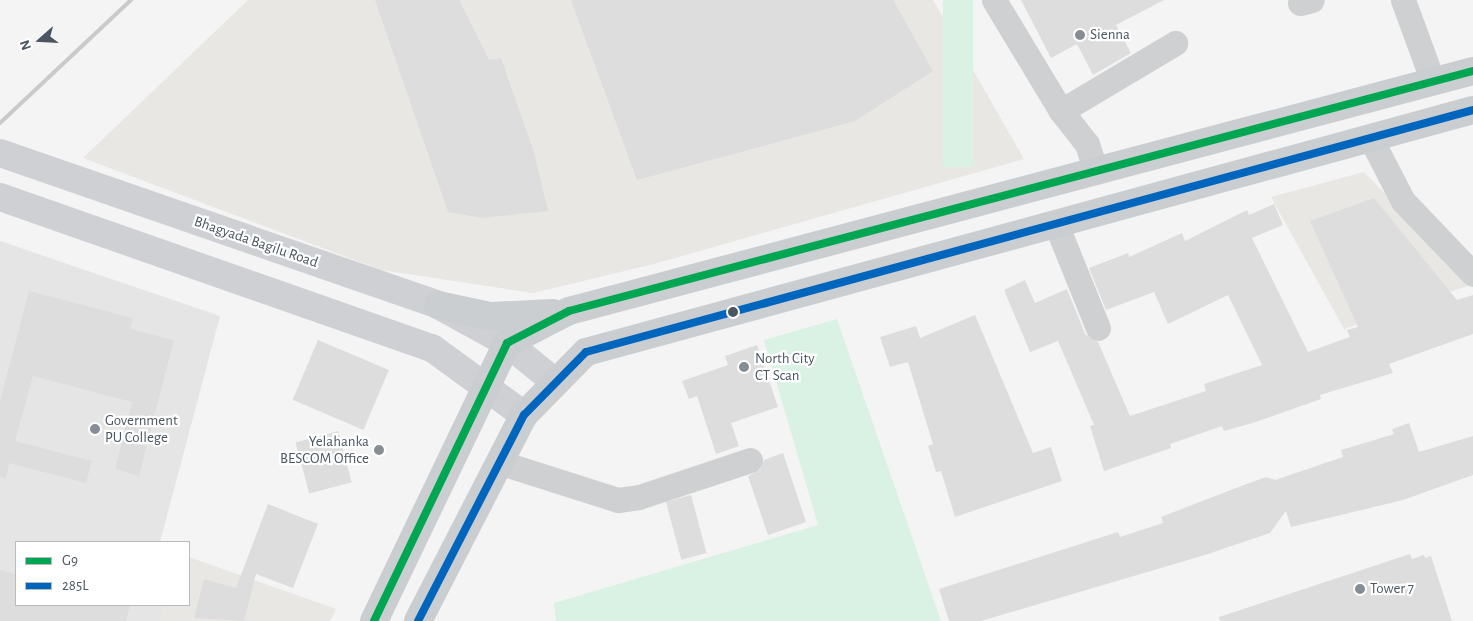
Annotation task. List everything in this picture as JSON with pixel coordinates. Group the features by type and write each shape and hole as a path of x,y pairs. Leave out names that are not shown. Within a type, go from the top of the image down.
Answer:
{"main road":[{"path":"438,305 490,316 530,316 569,311 1085,175 1473,70"},
{"path":"418,621 443,568 502,463 524,415 554,381 586,352 1473,110"},
{"name":"Bhagyada Bagilu Road","path":"0,153 438,305 507,343 554,381"},
{"path":"0,197 432,348 485,389 524,415"},
{"path":"374,621 507,343 569,311"}],"street":[{"path":"994,0 1061,111 1072,152 1085,175"},
{"path":"1402,0 1432,82"},
{"path":"1061,111 1175,44"},
{"path":"1371,139 1404,201 1473,274"},
{"path":"1056,224 1098,328"},
{"path":"502,463 618,500 638,497 750,460"}],"shaded area":[{"path":"248,0 933,0 1024,159 654,264 533,293 381,270 83,158"},
{"path":"1364,172 1473,284 1344,329 1271,197"},
{"name":"Government PU College","path":"0,241 220,316 160,541 15,541 15,606 165,606 160,621 0,621"},
{"path":"190,557 336,609 330,621 160,621 165,606 190,606"}],"green space":[{"path":"943,0 973,0 973,167 943,167"},
{"path":"837,319 941,621 556,621 554,603 818,525 764,340"}],"building":[{"path":"375,0 459,0 489,60 501,58 534,152 548,211 482,218 448,212"},
{"path":"571,0 893,0 933,71 855,121 637,180"},
{"name":"Sienna","path":"1021,0 1164,0 1116,25 1131,53 1093,75 1077,44 1051,58"},
{"path":"1374,198 1457,300 1473,295 1473,334 1389,364 1393,373 1320,395 1321,399 1256,422 1224,431 1222,426 1170,444 1171,448 1104,471 1090,426 1094,425 1058,341 1030,352 1004,290 1025,280 1035,303 1067,289 1085,334 1098,342 1130,416 1206,391 1204,384 1262,365 1228,295 1168,324 1154,292 1106,310 1089,268 1128,253 1129,257 1182,233 1185,241 1247,210 1249,215 1274,204 1283,225 1252,238 1308,352 1350,337 1347,330 1358,327 1310,221"},
{"path":"29,291 133,318 130,329 174,340 139,476 115,469 132,402 33,376 15,441 92,461 86,483 9,463 6,478 0,477 0,401"},
{"path":"975,315 1033,453 1051,447 1062,481 955,517 941,471 936,472 928,446 933,444 908,362 890,367 880,337 916,326 920,338"},
{"path":"318,340 389,370 363,430 293,400"},
{"path":"757,345 778,407 731,423 739,446 716,454 697,396 689,399 682,381 728,365 725,356"},
{"path":"1409,423 1419,452 1473,436 1473,475 1403,500 1291,527 1286,511 1270,533 1205,555 981,621 949,621 939,589 1118,532 1120,537 1163,523 1161,517 1266,477 1275,480 1343,457 1341,450 1394,434 1392,429"},
{"path":"338,431 352,482 309,494 295,442"},
{"path":"783,453 806,522 768,535 748,476 760,470 764,460"},
{"path":"691,495 707,553 681,560 666,502"},
{"path":"268,504 318,524 293,588 256,574 244,621 194,618 204,579 236,588"},
{"name":"Tower 7","path":"1410,554 1412,559 1424,555 1425,558 1431,556 1452,621 1220,621 1219,617"},
{"path":"0,570 15,574 15,606 130,606 126,621 0,621"}],"railway":[{"path":"0,123 131,0"}],"transit line":[{"name":"G9","path":"374,621 507,343 569,311 1473,71"},
{"name":"285L","path":"418,621 524,415 586,352 1473,110"}],"place":[{"name":"Sienna","path":"1080,35"},
{"name":"North City CT Scan","path":"744,367"},
{"name":"Government PU College","path":"95,429"},
{"name":"Yelahanka BESCOM Office","path":"379,450"},
{"name":"Tower 7","path":"1360,589"}]}
